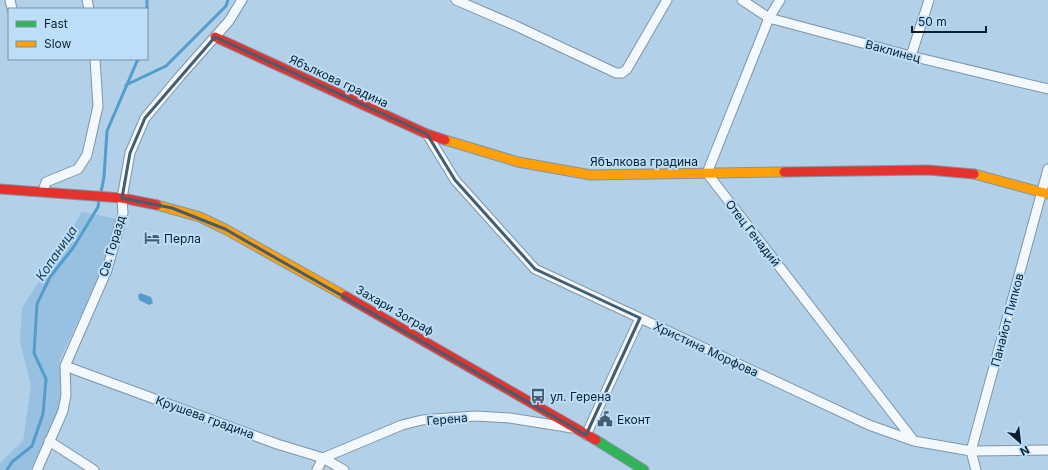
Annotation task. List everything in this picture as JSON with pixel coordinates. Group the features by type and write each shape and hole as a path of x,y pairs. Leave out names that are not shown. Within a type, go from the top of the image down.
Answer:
{"street":[{"name":"Св. Горазд","path":"38,470 63,411 66,395 65,366 107,270 123,213 122,198 130,154 145,118 229,21 242,0"},
{"path":"456,0 514,25 616,73 622,73 627,68 667,0"},
{"name":"Ваклинец","path":"742,0 769,18 911,56 1048,89"},
{"path":"707,173 769,18 780,0"},
{"path":"911,56 929,0"},
{"name":"Ябълкова градина","path":"215,37 427,134 518,162 592,175 928,170 978,174 1045,193"},
{"path":"43,192 46,182 78,168 87,156 98,106 95,60"},
{"name":"Христина Морфова","path":"427,134 455,180 535,269 869,425 914,441 971,452 1048,450"},
{"name":"Панайот Пипков","path":"971,452 1045,193 1048,169"},
{"name":"Отец Генадий","path":"707,173 914,441"},
{"name":"Захари Зограф","path":"0,189 122,198 172,208 200,218 225,229 325,284 578,429 644,470"},
{"path":"586,434 640,318"},
{"name":"Крушева градина","path":"65,366 270,441 323,458 344,470"},
{"name":"Герена","path":"323,458 402,425 422,420 476,416 510,418 578,429"},
{"path":"49,441 94,470"},
{"path":"971,452 976,470"},
{"path":"316,470 323,458"}],"highlighted area":[{"path":"215,37 427,134 455,180 535,269 640,318 586,435 225,229 172,208 122,198 130,153 145,118"}],"shaded area":[{"path":"82,212 118,219 104,267 60,359 60,410 30,470 0,470 0,463 23,441 31,386 20,342 22,308"},
{"path":"140,293 151,297 153,303 149,305 139,300 138,296"}],"waterway":[{"path":"147,0 147,8"},
{"path":"126,85 166,66 226,6 228,0"},
{"name":"Копаница","path":"101,192 104,177 107,131 138,60"},
{"name":"Копаница","path":"7,470 12,462 32,446 43,414 46,379 34,353 37,304 50,277 73,248 98,207 99,200"}],"traffic: fast":[{"path":"596,440 644,470"}],"traffic: slow":[{"path":"445,140 518,162 591,175 784,172"},
{"path":"974,174 1048,194"},
{"path":"157,205 200,217 225,229 345,296"}],"traffic: jam":[{"path":"215,37 427,134 445,140"},
{"path":"784,172 928,170 974,174"},
{"path":"0,189 122,198 157,205"},
{"path":"345,296 596,440"}],"place":[{"name":"Перла","path":"152,238"},
{"name":"ул. Герена","path":"538,396"},
{"name":"Еконт","path":"605,419"}]}
